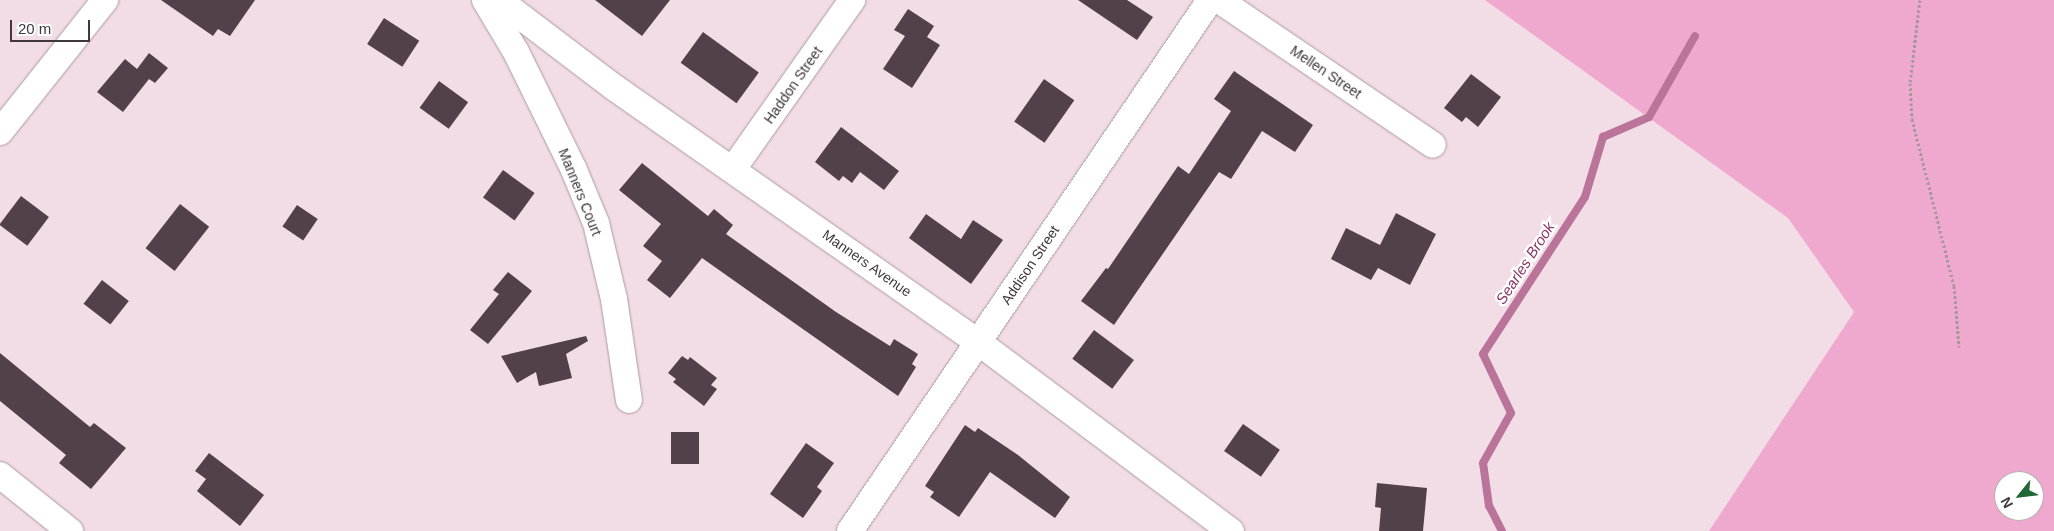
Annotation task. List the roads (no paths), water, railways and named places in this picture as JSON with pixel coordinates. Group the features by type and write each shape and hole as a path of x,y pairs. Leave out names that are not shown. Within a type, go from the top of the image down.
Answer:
{"street":[{"path":"0,132 105,0"},
{"name":"Manners Court","path":"485,0 516,52 574,170 596,223 614,299 629,400"},
{"name":"Manners Avenue","path":"499,0 615,88 978,342 1231,531"},
{"name":"Haddon Street","path":"733,169 852,0"},
{"name":"Addison Street","path":"850,531 1210,0"},
{"name":"Mellen Street","path":"1219,0 1433,145"},
{"path":"0,475 70,531"}],"waterway":[{"name":"Searles Brook","path":"1502,531 1489,506 1483,463 1511,413 1483,354 1585,197 1603,137 1649,117 1695,36"}]}
